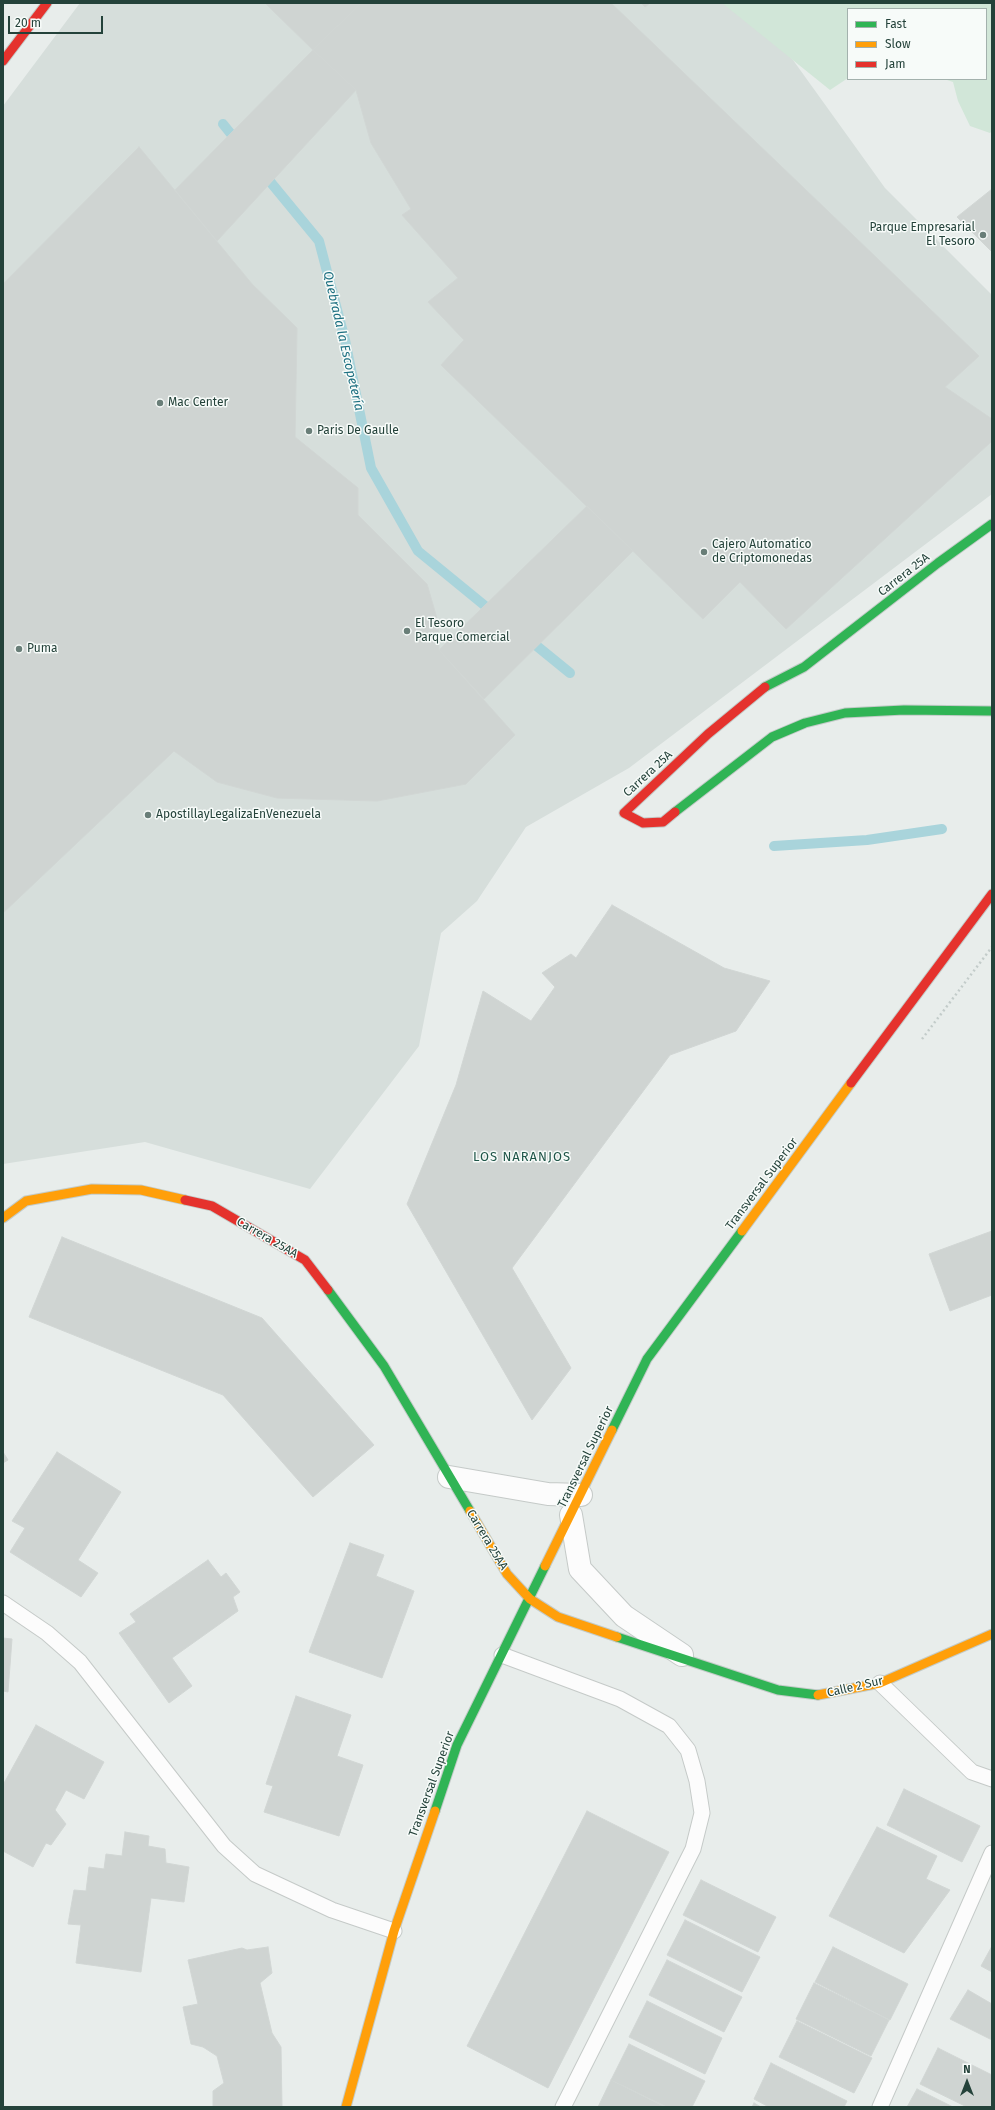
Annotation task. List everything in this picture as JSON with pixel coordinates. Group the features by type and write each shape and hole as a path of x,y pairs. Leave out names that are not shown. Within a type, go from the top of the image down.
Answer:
{"street":[{"path":"3,61 47,3"},
{"name":"Carrera 25A","path":"992,524 938,563 804,667 767,686 708,734 624,813 643,823 663,822 772,737 805,723 845,714 904,710 992,711"},
{"name":"Transversal Superior","path":"346,2107 394,1931 457,1745 647,1360 991,899"},
{"name":"Carrera 25AA","path":"3,1218 26,1201 92,1189 141,1190 212,1206 305,1260 384,1366 507,1574 530,1598"},
{"path":"449,1477 548,1494 581,1495"},
{"name":"Calle 2 Sur","path":"571,1515 580,1569 624,1616 690,1660"},
{"name":"Calle 2 Sur","path":"530,1598 558,1618 778,1690 820,1695 880,1683 992,1634"}],"lane":[{"path":"3,1603 47,1633 80,1662 224,1846 255,1874 332,1910 394,1931"},
{"path":"502,1655 620,1698 669,1726 688,1750 697,1781 702,1813 693,1849 563,2107"},
{"path":"880,1683 972,1772 992,1779"},
{"path":"880,2107 992,1852"}],"path":[{"path":"919,1042 992,947"}],"shaded area":[{"name":"El Tesoro Parque Comercial","path":"80,3 752,3 885,188 992,295 992,494 629,768 526,827 477,901 441,933 419,1046 310,1189 145,1142 3,1164 3,106"}],"green space":[{"path":"722,3 992,3 992,131 990,133 970,126 958,101 953,82 947,80 987,80 987,8 847,8 847,79 830,90"}],"building":[{"path":"265,3 361,3 313,50"},
{"path":"361,3 611,3 979,356 945,387 992,419 992,441 786,629 740,582 703,619 441,365 464,340 428,302 458,278 402,215 411,209 371,143 356,90 313,50"},
{"path":"641,3 650,3 645,7"},
{"path":"313,50 356,90 217,241 175,190"},
{"path":"139,147 252,284 297,328 295,437 358,488 358,515 427,584 438,622 439,650 515,735 466,784 377,801 277,798 217,782 174,751 3,913 3,284"},
{"name":"Parque Empresarial El Tesoro","path":"992,189 992,252 957,217"},
{"path":"587,506 633,551 484,699 439,650"},
{"path":"612,905 724,968 770,981 736,1031 670,1055 512,1268 571,1368 532,1420 407,1204 456,1085 483,991 531,1021 555,987 542,973 571,954 576,958"},
{"path":"992,1231 992,1295 950,1311 929,1254"},
{"path":"62,1237 262,1318 374,1445 313,1497 223,1395 29,1317"},
{"path":"3,1452 8,1460 3,1463"},
{"path":"57,1452 121,1492 78,1560 98,1573 81,1597 10,1552 25,1528 12,1521"},
{"path":"350,1543 384,1555 376,1576 414,1591 382,1678 309,1652"},
{"path":"208,1560 221,1577 226,1573 240,1592 233,1597 238,1611 172,1658 192,1686 169,1703 119,1633 136,1622 130,1614"},
{"path":"3,1638 12,1639 8,1692 3,1691"},
{"path":"296,1696 351,1715 337,1756 363,1765 339,1836 264,1812 273,1786 266,1784"},
{"path":"36,1725 104,1762 84,1799 66,1790 55,1810 66,1824 51,1845 46,1843 33,1867 3,1851 3,1785"},
{"path":"904,1789 980,1826 962,1862 887,1825"},
{"path":"587,1811 669,1852 548,2088 467,2046"},
{"path":"877,1827 937,1856 926,1879 950,1890 904,1953 829,1916"},
{"path":"125,1832 149,1836 148,1846 165,1849 166,1863 189,1867 184,1902 151,1898 141,1972 76,1963 81,1925 68,1924 74,1890 86,1891 89,1867 104,1869 106,1854 122,1856"},
{"path":"701,1880 776,1917 758,1952 683,1915"},
{"path":"685,1920 760,1957 742,1992 667,1955"},
{"path":"992,1946 992,1972 981,1966"},
{"path":"268,1947 272,1973 260,1983 272,2033 281,2047 282,2107 213,2107 213,2091 224,2083 217,2056 203,2047 191,2044 183,2007 198,2004 188,1960 242,1948 247,1950"},
{"path":"833,1947 908,1984 890,2020 815,1982"},
{"path":"667,1960 742,1997 724,2032 649,1995"},
{"path":"814,1983 889,2020 871,2056 796,2019"},
{"path":"968,1990 992,2004 992,2040 950,2019"},
{"path":"647,2001 722,2038 705,2074 629,2037"},
{"path":"797,2021 872,2058 854,2093 779,2057"},
{"path":"629,2044 705,2081 692,2107 667,2107 611,2080"},
{"path":"938,2048 992,2075 992,2107 967,2107 920,2084"},
{"path":"771,2063 847,2101 844,2107 769,2107 754,2099"},
{"path":"611,2080 665,2107 598,2107"},
{"path":"917,2089 953,2107 907,2107"},
{"path":"754,2103 761,2107 752,2107"}],"waterway":[{"name":"Quebrada la Escopetería","path":"223,124 239,144"},
{"name":"Quebrada la Escopetería","path":"263,173 319,241 345,340 371,468 418,551 495,614"},
{"name":"Quebrada la Escopetería","path":"527,638 570,673"},
{"name":"Quebrada la Escopetería","path":"774,846 867,840 942,829"}],"traffic: fast":[{"path":"765,687 804,667 938,563 992,524"},
{"path":"675,812 772,737 805,723 845,713 904,710 992,711"},
{"path":"612,1430 647,1359 742,1231"},
{"path":"328,1290 384,1366 470,1511"},
{"path":"435,1811 457,1745 545,1566"},
{"path":"617,1637 778,1690 818,1695"}],"traffic: slow":[{"path":"742,1231 851,1083"},
{"path":"3,1218 26,1201 92,1189 141,1190 185,1200"},
{"path":"545,1566 612,1430"},
{"path":"470,1511 507,1574 530,1599 558,1617 617,1637"},
{"path":"818,1695 880,1683 992,1634"},
{"path":"346,2107 394,1931 435,1811"}],"traffic: jam":[{"path":"3,61 47,3"},
{"path":"675,812 663,822 643,823 624,813 708,734 765,687"},
{"path":"851,1083 992,894"},
{"path":"185,1200 212,1206 305,1260 328,1290"}],"place":[{"name":"Parque Empresarial El Tesoro","path":"983,235"},
{"name":"Mac Center","path":"160,403"},
{"name":"Paris De Gaulle","path":"309,431"},
{"name":"Cajero Automatico de Criptomonedas","path":"704,552"},
{"name":"El Tesoro Parque Comercial","path":"407,631"},
{"name":"Puma","path":"19,649"},
{"name":"ApostillayLegalizaEnVenezuela","path":"148,815"}],"district":[{"name":"LOS NARANJOS","path":"522,1157"}]}
